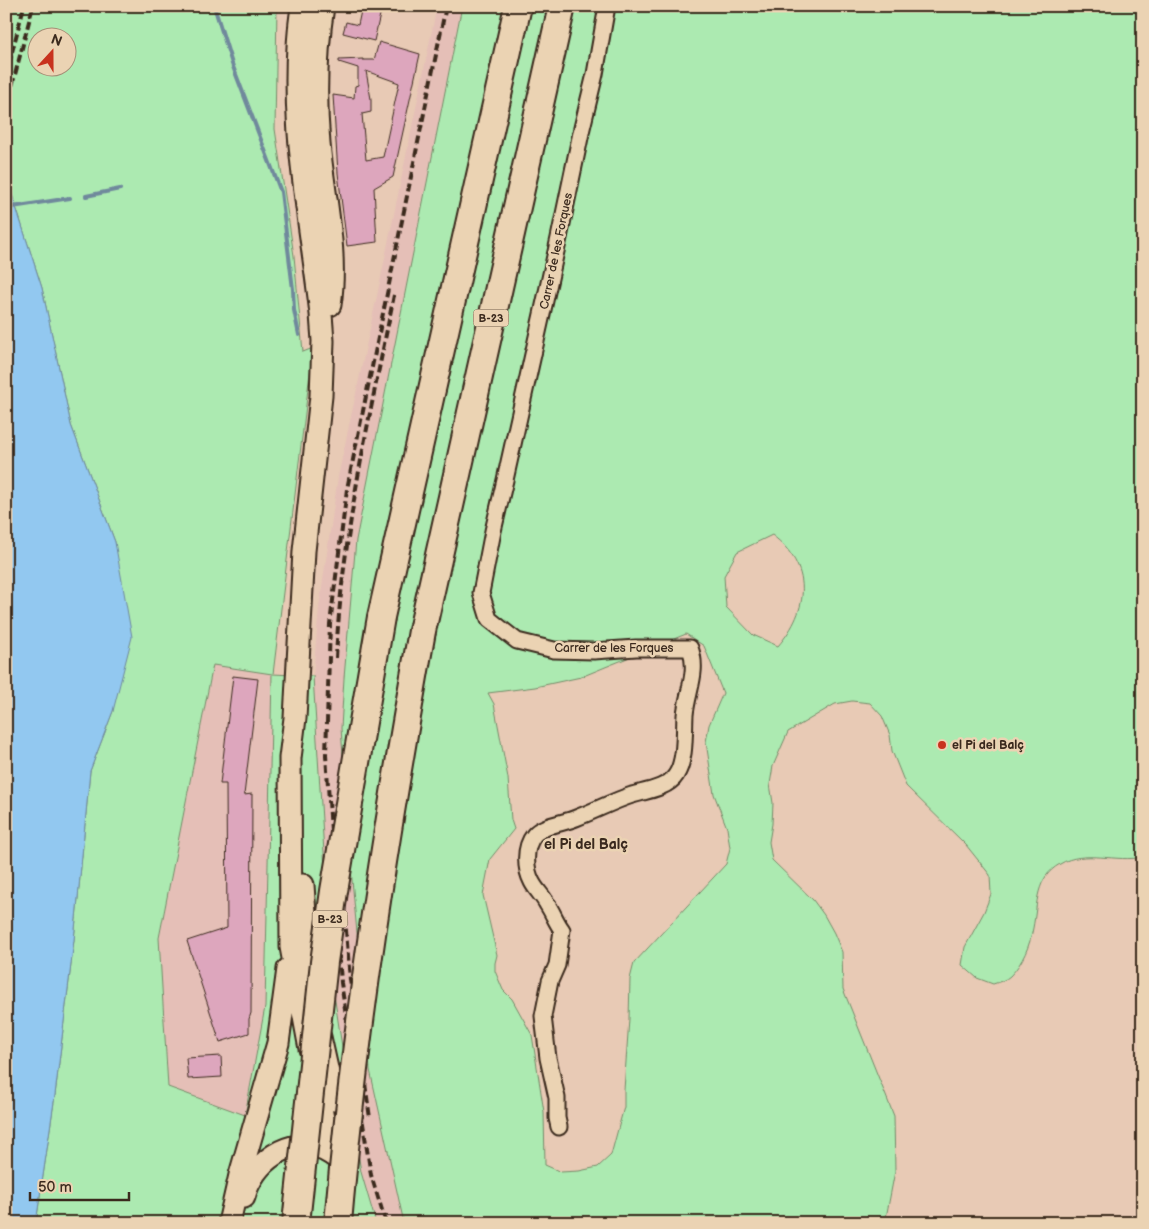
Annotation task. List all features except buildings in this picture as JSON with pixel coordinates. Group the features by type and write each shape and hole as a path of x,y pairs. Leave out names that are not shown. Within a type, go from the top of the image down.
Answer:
{"highway":[{"name":"B-23","path":"296,1223 324,962 334,891 381,617 518,6"},
{"name":"B-23","path":"338,1223 358,1029 392,799 422,631 562,6"}],"main road":[{"path":"302,6 297,57 296,102 323,341"},
{"path":"229,1223 240,1175 278,1043 291,947 290,758 295,718 304,560 321,396 323,341 332,286 328,218 319,143 316,91 317,54 323,6"},
{"path":"295,718 308,958 316,1023 337,1113 351,1223"},
{"path":"291,947 323,1119 344,1163"},
{"path":"238,1223 245,1194 252,1177 265,1161 277,1152 288,1147 309,1146 324,1150 344,1163"}],"street":[{"name":"Carrer de les Forques","path":"559,1127 557,1098 548,1058 543,1016 550,980 557,965 562,930 554,919 548,904 532,882 526,865 528,847 534,834 552,825 574,819 611,802 671,781 680,768 684,745 685,714 694,676 694,658 690,648 636,648 594,651 554,650 517,641 489,619 481,593 493,531 560,238 595,74 607,6"}],"shaded area":[{"path":"437,6 462,6 356,540 341,728 351,869 370,1070 404,1223 376,1223 361,1172 332,981 313,676 319,608 338,477"},
{"path":"213,665 272,674 265,1007 245,1115 168,1087 159,938"}],"green space":[{"path":"6,6 277,6 275,129 294,256 303,352 313,348 273,674 313,676 332,981 361,1172 376,1223 36,1223 55,1095 74,940 90,771 113,711 115,542 71,425 42,288 6,176","holes":["213,665 272,674 265,1007 245,1115 168,1087 159,938"]},
{"path":"462,6 1143,6 1143,857 1122,859 1079,857 1060,864 1052,870 1046,876 1039,892 1032,934 1022,960 1015,971 1008,977 993,984 977,978 962,965 965,947 984,912 991,894 990,875 966,845 906,786 892,751 890,735 882,716 870,703 852,701 835,704 788,732 773,766 770,784 773,803 772,824 769,842 772,860 813,900 834,933 842,952 843,989 894,1116 895,1171 885,1223 404,1223 370,1070 351,869 341,728 356,540","holes":["772,535 795,560 802,588 801,603 796,617 789,632 778,646 753,635 726,607 724,576 737,552","686,634 704,646 723,693 709,725 706,742 714,794 727,828 730,848 726,864 634,963 630,979 624,1107 611,1155 598,1167 561,1172 545,1165 544,1112 532,1035 512,999 503,990 495,971 497,955 483,895 490,859 514,829 511,820 508,778 494,704 488,693 535,687 581,677"]}],"water":[{"path":"6,176 42,288 71,425 115,542 132,637 113,711 90,771 74,940 55,1095 36,1223 6,1223"}],"waterway":[{"path":"214,6 232,64 281,192 294,310 299,335"},
{"path":"86,196 120,189"},
{"path":"6,208 70,198"}],"railway":[{"path":"6,75 24,6"},
{"path":"6,109 33,6"},
{"path":"386,1223 371,1175 341,983 326,755 330,624 347,489 446,6"},
{"path":"336,658 344,566 358,475 394,295"},
{"path":"340,857 350,980 370,1118"}],"place":[{"name":"el Pi del Balç","path":"942,745"}],"district":[{"name":"el Pi del Balç","path":"586,844"}]}
